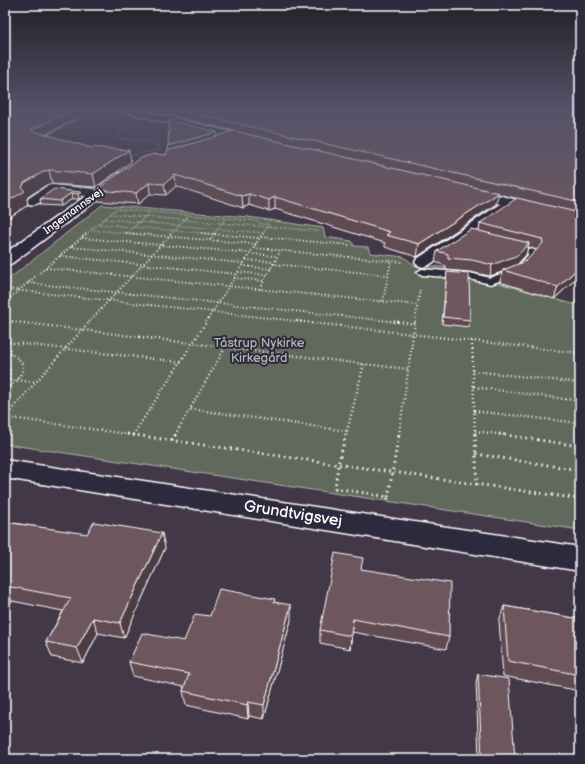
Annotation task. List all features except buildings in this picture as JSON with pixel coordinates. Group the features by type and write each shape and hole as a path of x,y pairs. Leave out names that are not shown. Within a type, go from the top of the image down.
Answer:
{"street":[{"name":"Ingemannsvej","path":"9,255 130,170"},
{"path":"34,201 52,189 98,193"},
{"path":"456,189 580,219"},
{"path":"423,267 471,236 512,202"},
{"name":"Grundtvigsvej","path":"5,469 580,559"}],"lane":[{"path":"423,267 491,281 519,270 535,253 506,246"}],"path":[{"path":"125,157 161,149 156,146"},
{"path":"5,302 116,209 258,221 261,224 269,224 133,436"},
{"path":"128,233 150,212"},
{"path":"110,214 319,231"},
{"path":"5,417 82,330 188,215"},
{"path":"209,240 226,218"},
{"path":"104,219 263,233"},
{"path":"99,224 350,245"},
{"path":"91,230 256,244"},
{"path":"82,238 278,256"},
{"path":"70,247 271,269"},
{"path":"253,248 404,262 423,267 393,473 382,528"},
{"path":"260,289 280,251"},
{"path":"59,256 268,275"},
{"path":"246,260 388,275"},
{"path":"383,302 391,261"},
{"path":"45,268 418,305"},
{"path":"234,278 264,281"},
{"path":"27,283 415,324"},
{"path":"5,289 580,353"},
{"path":"5,321 408,369"},
{"path":"472,341 477,485"},
{"path":"5,342 181,362"},
{"path":"172,441 225,348"},
{"path":"5,352 21,358 24,364 24,372 17,380 5,389"},
{"path":"5,363 10,369 9,374 5,379"},
{"path":"364,364 338,465 335,488 388,496"},
{"path":"473,371 580,383"},
{"path":"5,379 36,382"},
{"path":"474,387 580,401"},
{"path":"191,409 347,431"},
{"path":"474,411 580,423"},
{"path":"5,417 580,499"},
{"path":"475,430 580,446"},
{"path":"476,454 580,470"}],"green space":[{"name":"Tåstrup Nykirke Kirkegård","path":"102,205 248,217 323,228 325,237 352,241 354,246 368,247 370,253 404,257 414,265 442,267 573,304 580,297 580,530 5,444 5,282"}]}
